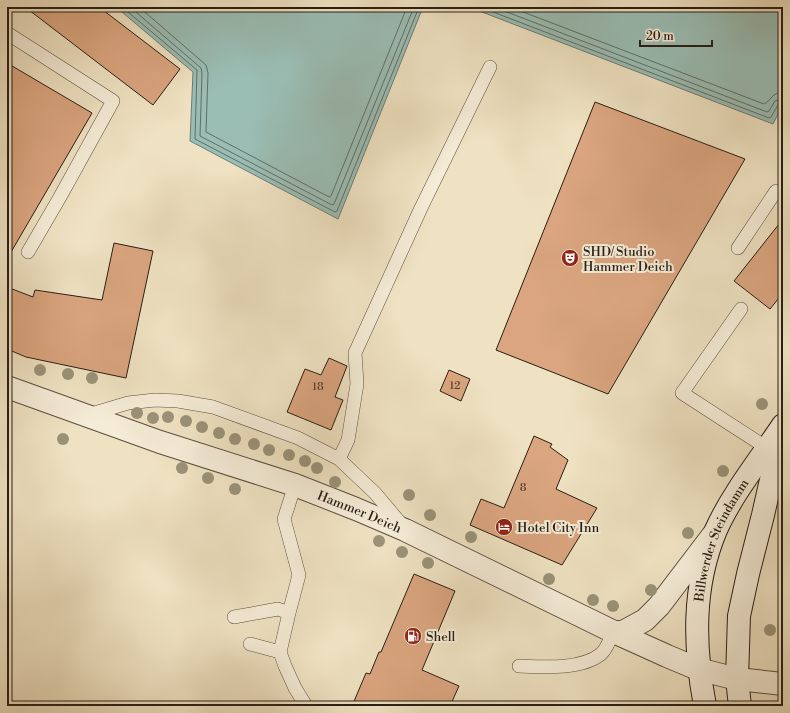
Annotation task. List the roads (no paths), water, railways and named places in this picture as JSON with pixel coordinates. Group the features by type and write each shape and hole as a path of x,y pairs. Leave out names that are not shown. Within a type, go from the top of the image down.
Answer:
{"street":[{"name":"Hammer Deich","path":"7,387 160,442 295,485 405,530 614,632 698,669 736,679 783,684"},
{"name":"Billwerder Steindamm","path":"705,706 698,669 696,641 698,601 706,559 716,530 731,504 783,426"},
{"name":"Billwerder Steindamm","path":"740,706 736,679 739,616 783,426"},
{"path":"614,632 623,632 645,620 659,606 716,530"}],"lane":[{"path":"7,33 113,101 28,252"},
{"path":"339,459 348,440 357,384 355,353 421,208 490,67"},
{"path":"738,248 776,191 783,196"},
{"path":"741,309 682,392 767,448"},
{"path":"88,415 128,402 155,400 213,407 298,438 339,459 375,494 405,530"},
{"path":"295,485 284,519 299,575 280,652 295,688 306,706"},
{"path":"234,617 278,609 289,612"},
{"path":"519,666 552,667 582,663 602,653 614,632"},
{"path":"250,644 280,652"}],"water":[{"path":"116,7 423,7 338,219 190,141 193,72"},
{"path":"469,7 783,7 783,104 773,124"}],"place":[{"name":"SHD/ Studio Hammer Deich","path":"570,258"},
{"name":"Hotel City Inn","path":"504,527"},
{"name":"Shell","path":"413,636"}]}
